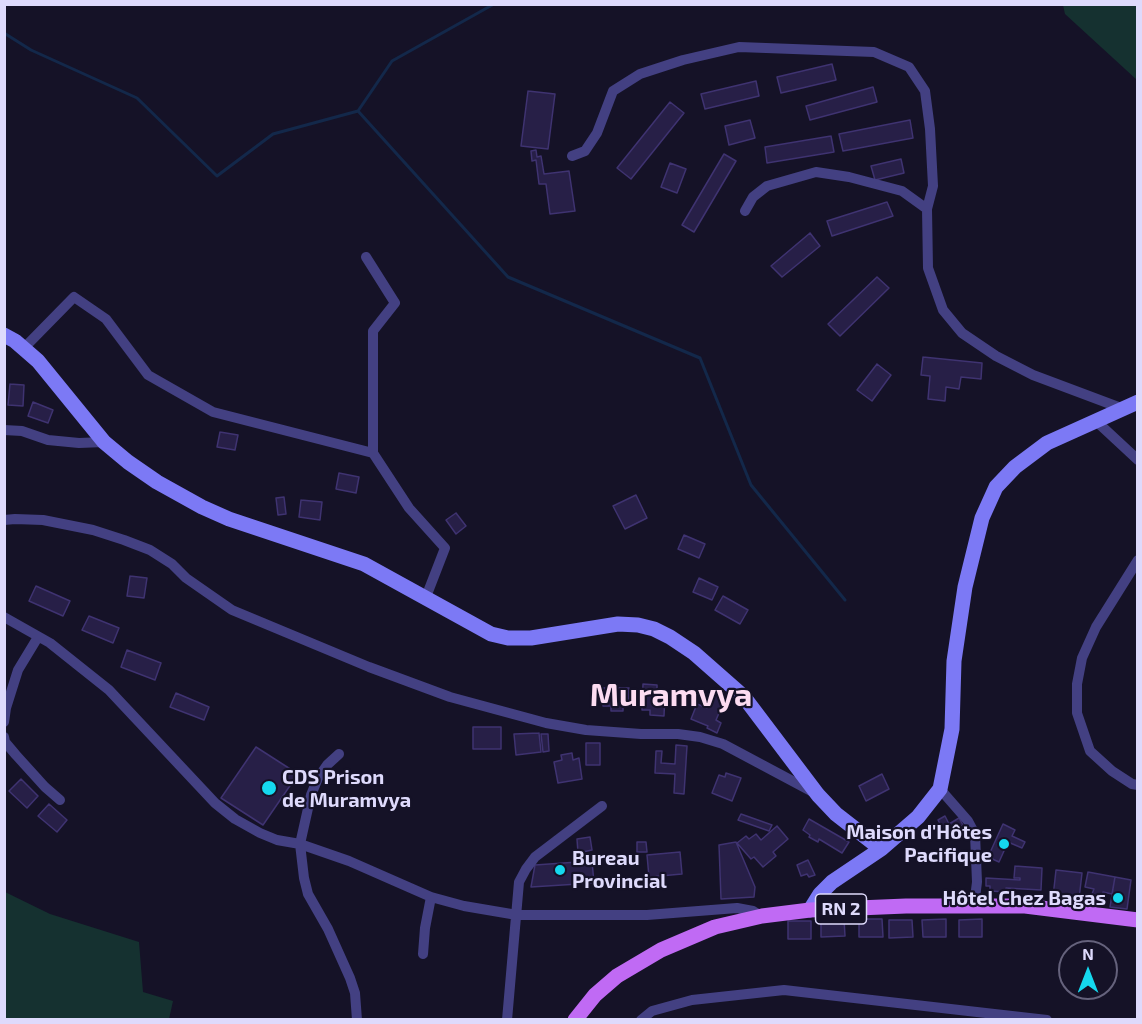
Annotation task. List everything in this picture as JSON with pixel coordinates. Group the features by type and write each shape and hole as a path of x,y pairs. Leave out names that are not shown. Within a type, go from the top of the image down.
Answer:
{"main road":[{"path":"4,335 38,362 105,442 128,462 157,482 202,507 229,519 364,564 491,634 508,638 531,638 618,624 638,625 662,633 694,653 744,697 818,795 836,814 881,849"},
{"path":"810,910 820,894 832,882 881,849 918,817 940,789 952,729 954,661 965,587 982,518 996,487 1015,467 1047,443 1137,402"},
{"name":"RN 2","path":"575,1020 595,995 617,976 661,950 715,927 762,916 810,910 1025,906 1137,920"}],"street":[{"path":"572,156 585,151 597,133 612,91 640,74 683,60 739,47 874,52 909,67 925,91 933,186 927,210 928,268 943,310 962,333 996,356 1033,375 1121,408"},
{"path":"745,212 753,197 767,186 816,172 849,177 902,191 927,210"},
{"path":"366,257 395,303 373,331 373,453 409,508 445,548 426,597"},
{"path":"23,349 74,297 106,319 148,375 213,412 373,453"},
{"path":"1096,421 1137,460"},
{"path":"4,430 21,431 48,440 79,443 105,442"},
{"path":"4,520 43,520 93,530 150,550 232,610 369,667 450,697 546,723 586,730 700,736 723,744 818,795"},
{"path":"1137,560 1096,627 1082,658 1077,684 1077,713 1090,751 1112,771 1137,785"},
{"path":"4,617 50,643 109,690 215,803 235,819 277,840 300,844 371,869 431,897 464,906 517,915 647,915 737,908 753,911 762,916"},
{"path":"4,722 18,670 38,637"},
{"path":"4,737 5,742 16,755 60,800"},
{"path":"339,754 318,778 311,795 300,844 308,894 328,929 350,978 355,993 357,1020"},
{"path":"940,789 968,821 975,834 977,882 974,906"},
{"path":"507,1020 519,882 526,868 553,842 602,806"},
{"path":"423,954 431,897"},
{"path":"641,1020 652,1011 692,1000 784,990 1047,1020"}],"green space":[{"path":"1063,5 1137,5 1137,80 1065,14"},
{"path":"5,892 50,914 139,942 143,992 173,1001 169,1019 5,1019"}],"building":[{"path":"832,64 836,80 781,93 777,77"},
{"path":"756,81 759,96 705,109 701,94"},
{"path":"873,87 877,102 810,120 806,106"},
{"path":"528,91 555,94 548,149 521,146"},
{"path":"670,102 684,113 631,179 617,168"},
{"path":"750,120 755,138 729,145 725,126"},
{"path":"910,120 913,138 843,151 839,134"},
{"path":"831,136 834,152 767,163 765,147"},
{"path":"536,150 537,157 541,156 544,174 569,171 575,211 550,214 546,184 539,184 536,160 532,161 531,151"},
{"path":"724,154 736,161 694,232 682,225"},
{"path":"901,159 904,173 875,180 871,166"},
{"path":"670,163 686,169 677,193 661,187"},
{"path":"887,202 893,216 832,236 827,221"},
{"path":"810,233 820,246 782,277 771,266"},
{"path":"877,277 889,288 840,336 828,324"},
{"path":"923,357 982,363 981,379 961,377 959,389 946,387 945,401 928,399 930,376 921,375"},
{"path":"877,364 891,375 872,401 857,390"},
{"path":"10,384 24,385 23,406 8,405"},
{"path":"33,402 53,410 48,423 28,416"},
{"path":"220,432 238,435 235,450 217,447"},
{"path":"339,473 359,477 356,493 336,489"},
{"path":"636,495 647,518 625,529 613,506"},
{"path":"284,497 286,514 278,515 276,498"},
{"path":"301,500 322,502 320,520 299,517"},
{"path":"456,513 466,526 456,534 446,520"},
{"path":"684,535 705,544 699,558 678,549"},
{"path":"130,576 147,578 144,598 127,596"},
{"path":"699,578 718,587 712,600 693,592"},
{"path":"36,586 70,601 63,616 29,601"},
{"path":"723,596 748,610 740,624 715,610"},
{"path":"89,616 119,628 113,643 82,630"},
{"path":"127,650 161,663 155,680 121,667"},
{"path":"643,684 657,685 657,693 665,693 664,716 650,715 650,710 642,710"},
{"path":"603,688 629,688 629,706 623,706 623,711 611,711 611,706 603,706"},
{"path":"714,692 726,697 716,720 721,723 717,733 707,728 708,726 691,719 697,704 707,708"},
{"path":"176,693 209,707 204,720 170,707"},
{"path":"473,727 501,727 501,749 473,749"},
{"path":"539,733 541,752 516,755 514,734"},
{"path":"541,734 548,734 549,751 543,752"},
{"path":"586,743 600,743 600,765 586,765"},
{"path":"676,745 687,746 684,794 674,793 675,774 655,773 656,751 662,751 661,763 675,764"},
{"path":"256,747 298,774 263,825 221,798"},
{"path":"572,753 573,760 579,758 582,779 558,783 554,762 562,760 561,755"},
{"path":"726,773 741,778 732,801 712,793 719,775 725,777"},
{"path":"882,774 889,789 866,801 859,786"},
{"path":"21,779 38,796 27,808 9,791"},
{"path":"49,804 67,820 57,832 38,816"},
{"path":"741,814 772,825 769,831 738,820"},
{"path":"945,816 949,824 959,818 963,825 955,830 957,833 948,838 944,832 941,835 936,827 940,824 938,820"},
{"path":"809,819 849,842 842,853 819,839 818,842 809,837 810,835 803,830"},
{"path":"1003,824 1015,830 1012,836 1025,842 1022,848 1008,842 999,862 988,857"},
{"path":"777,826 788,839 773,852 776,856 763,867 754,857 751,859 737,843 746,836 749,839 756,834 761,840"},
{"path":"590,837 592,850 578,853 577,839"},
{"path":"637,842 646,842 647,852 637,852"},
{"path":"736,842 755,887 754,897 721,899 719,845"},
{"path":"680,852 682,874 649,877 647,855"},
{"path":"808,860 815,875 801,876 797,865"},
{"path":"592,861 594,883 531,887 535,865"},
{"path":"1015,866 1042,868 1041,890 1006,888 1006,892 990,891 990,886 986,886 986,878 1020,880 1020,878 1014,878"},
{"path":"1056,870 1082,873 1079,899 1053,897"},
{"path":"1088,872 1115,877 1112,894 1103,892 1102,896 1092,894 1094,889 1085,887"},
{"path":"1115,877 1131,880 1127,909 1110,907"},
{"path":"821,919 844,919 845,936 821,937"},
{"path":"859,919 882,919 883,937 859,937"},
{"path":"946,919 946,937 923,937 922,920"},
{"path":"982,919 982,937 959,937 959,920"},
{"path":"889,920 912,920 913,937 889,938"},
{"path":"788,921 811,921 811,939 788,939"}],"waterway":[{"path":"4,33 31,50 137,98 217,176 273,134 358,111 392,61 494,4"},
{"path":"358,111 508,277 700,358 751,485 845,600"}],"place":[{"name":"CDS Prison de Muramvya","path":"269,788"},
{"name":"Maison d'Hôtes Pacifique","path":"1004,844"},
{"name":"Bureau Provincial","path":"560,870"},
{"name":"Hôtel Chez Bagas","path":"1118,898"}],"district":[{"name":"Muramvya","path":"671,695"}]}
